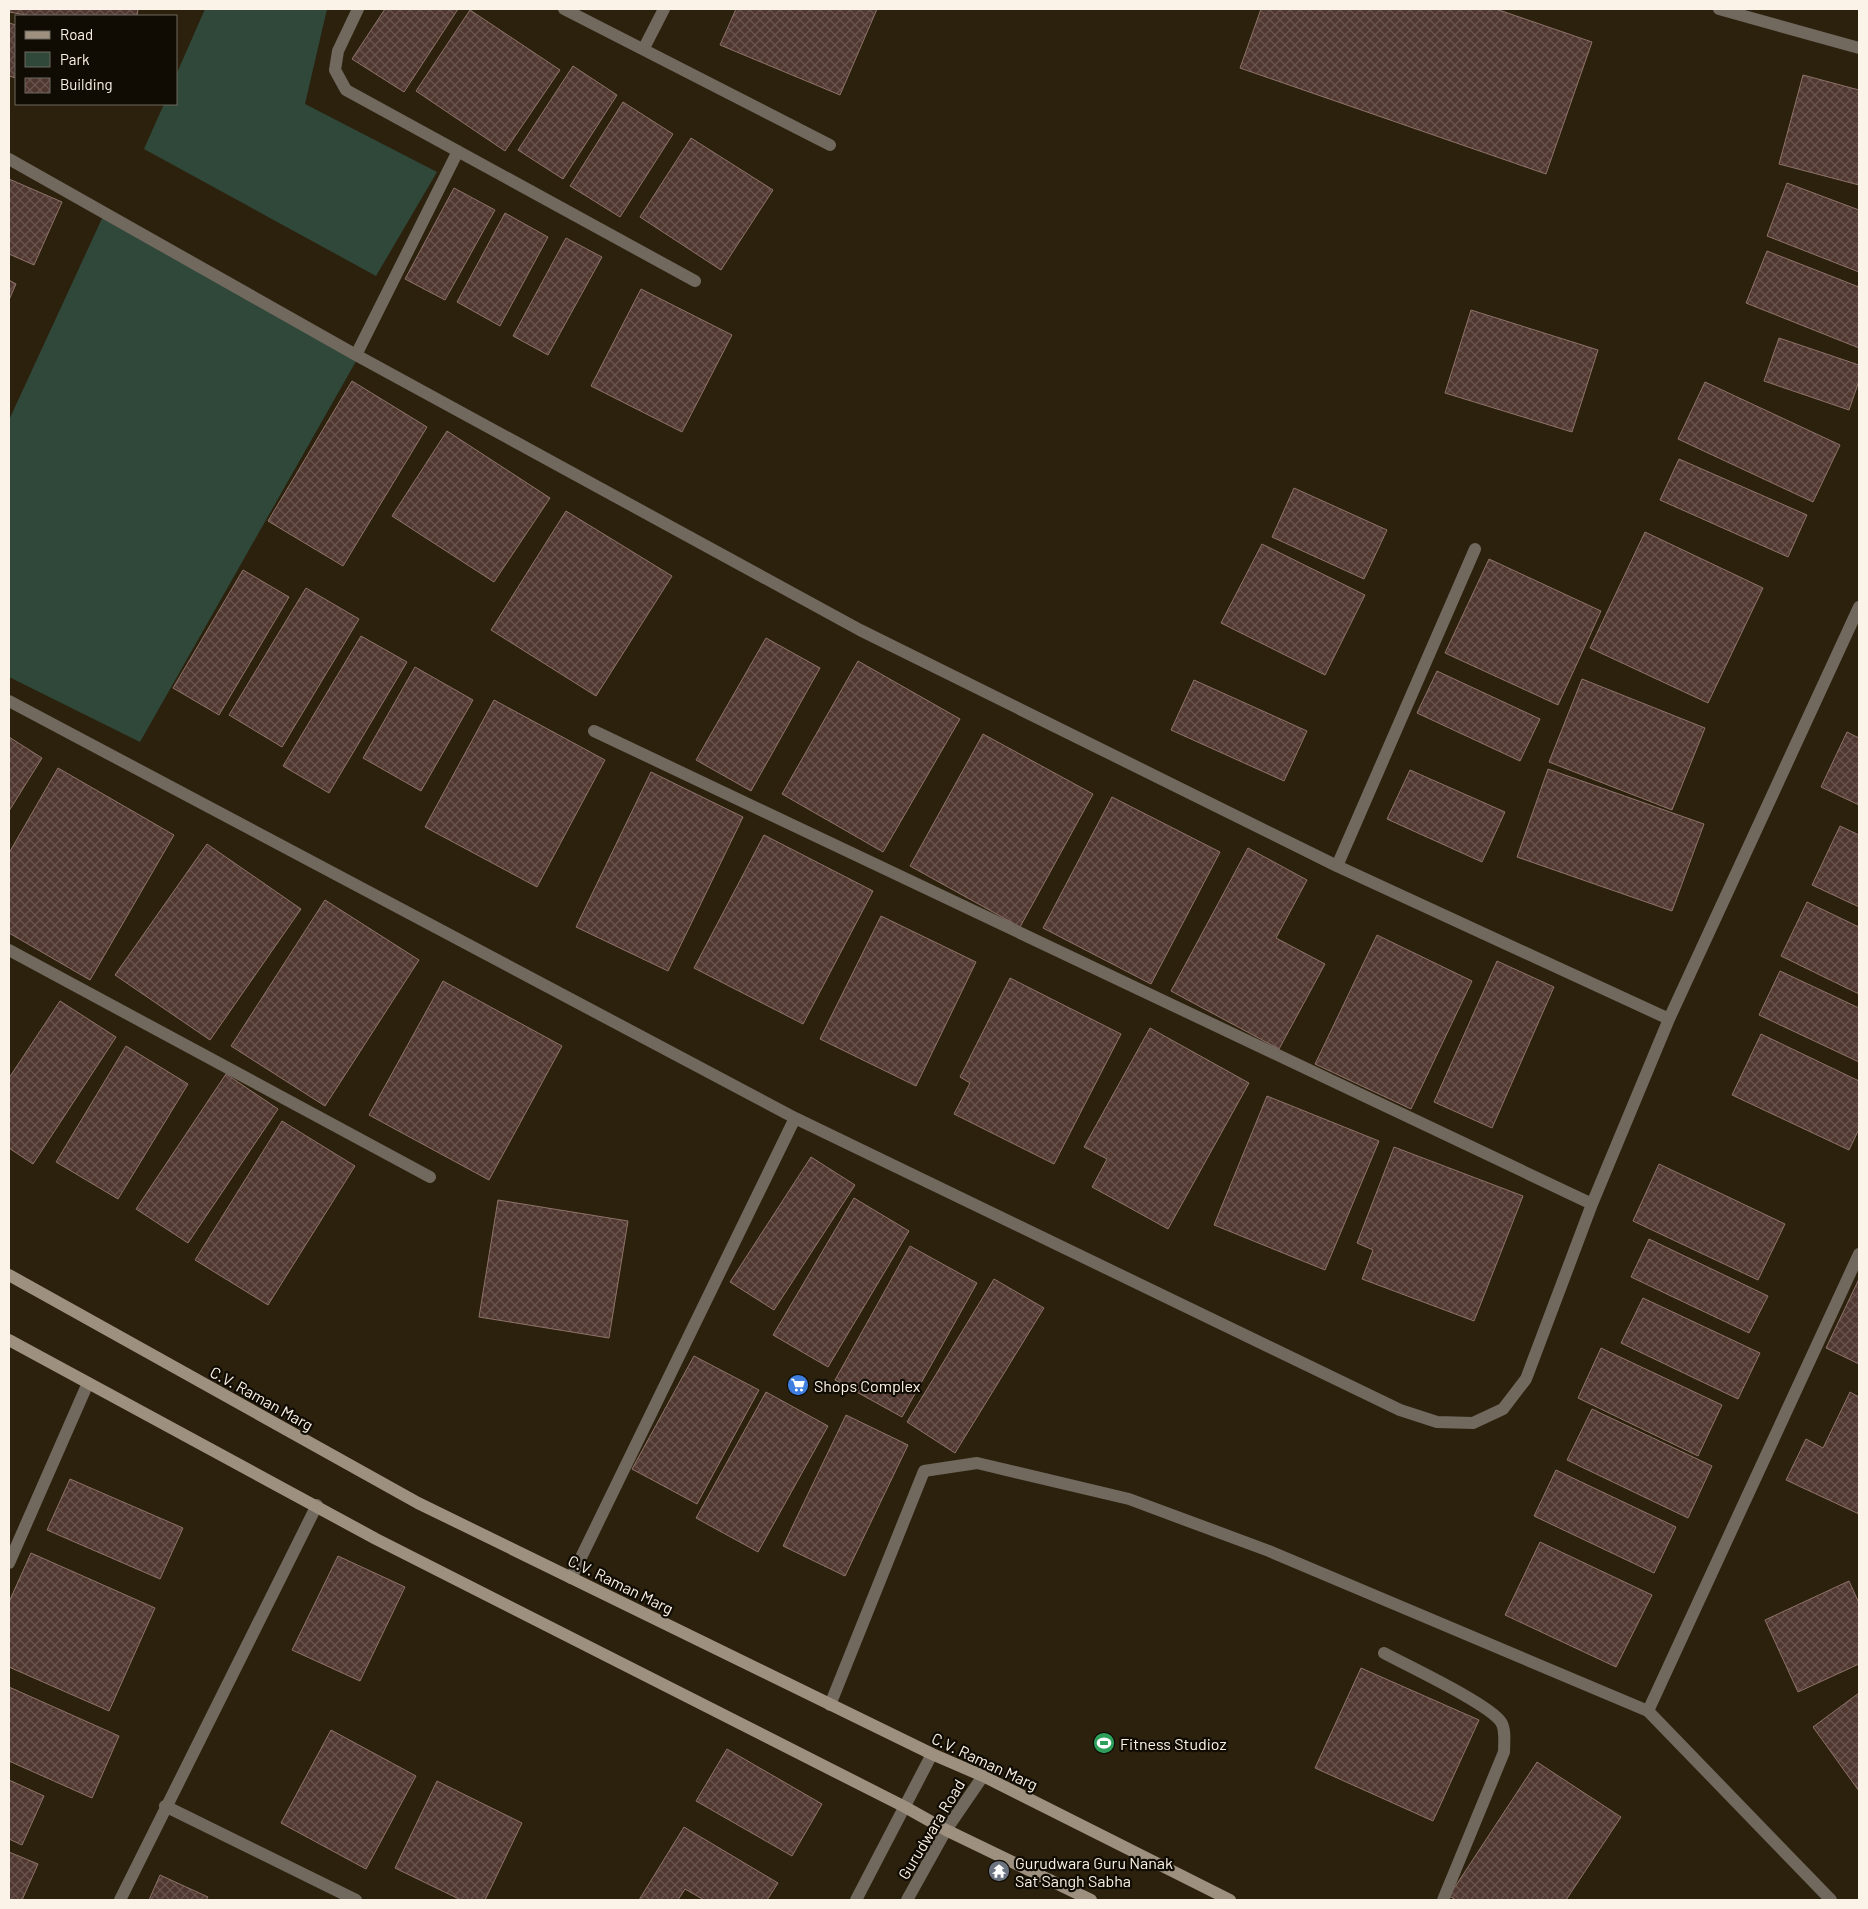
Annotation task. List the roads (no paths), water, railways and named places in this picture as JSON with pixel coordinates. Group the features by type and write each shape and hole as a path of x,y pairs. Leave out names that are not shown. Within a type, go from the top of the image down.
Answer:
{"main road":[{"name":"C.V. Raman Marg","path":"9,1275 418,1503 830,1705 932,1754 983,1776 1230,1900"},
{"path":"9,1340 317,1505 376,1539 946,1830 1091,1900"}],"street":[{"path":"358,9 338,51 334,70 346,90 695,281"},
{"path":"564,9 644,48 830,145"},
{"path":"644,48 664,9"},
{"path":"1719,9 1859,48"},
{"path":"356,355 458,151"},
{"path":"9,159 356,355 860,630 1337,866 1669,1019"},
{"path":"1337,866 1475,549"},
{"path":"9,701 795,1118 1400,1410 1437,1422 1473,1423 1503,1409 1526,1380 1592,1204 1669,1019 1859,607"},
{"path":"594,731 1592,1204"},
{"path":"9,950 430,1177"},
{"path":"572,1578 795,1118"},
{"path":"1648,1711 1859,1254"},
{"path":"9,1563 88,1382"},
{"path":"830,1705 924,1471 977,1463 1129,1499 1269,1551 1648,1711 1831,1900"},
{"path":"120,1900 165,1806 317,1505"},
{"path":"1384,1654 1484,1707 1502,1723 1505,1737 1504,1752 1443,1900"},
{"path":"856,1900 906,1808 932,1754"},
{"name":"Gurudwara Road","path":"907,1900 946,1830 983,1776"},
{"path":"165,1806 356,1900"}],"place":[{"name":"Shops Complex","path":"798,1385"},
{"name":"Fitness Studioz","path":"1104,1743"},
{"name":"Gurudwara Guru Nanak Sat Sangh Sabha","path":"999,1871"}]}
